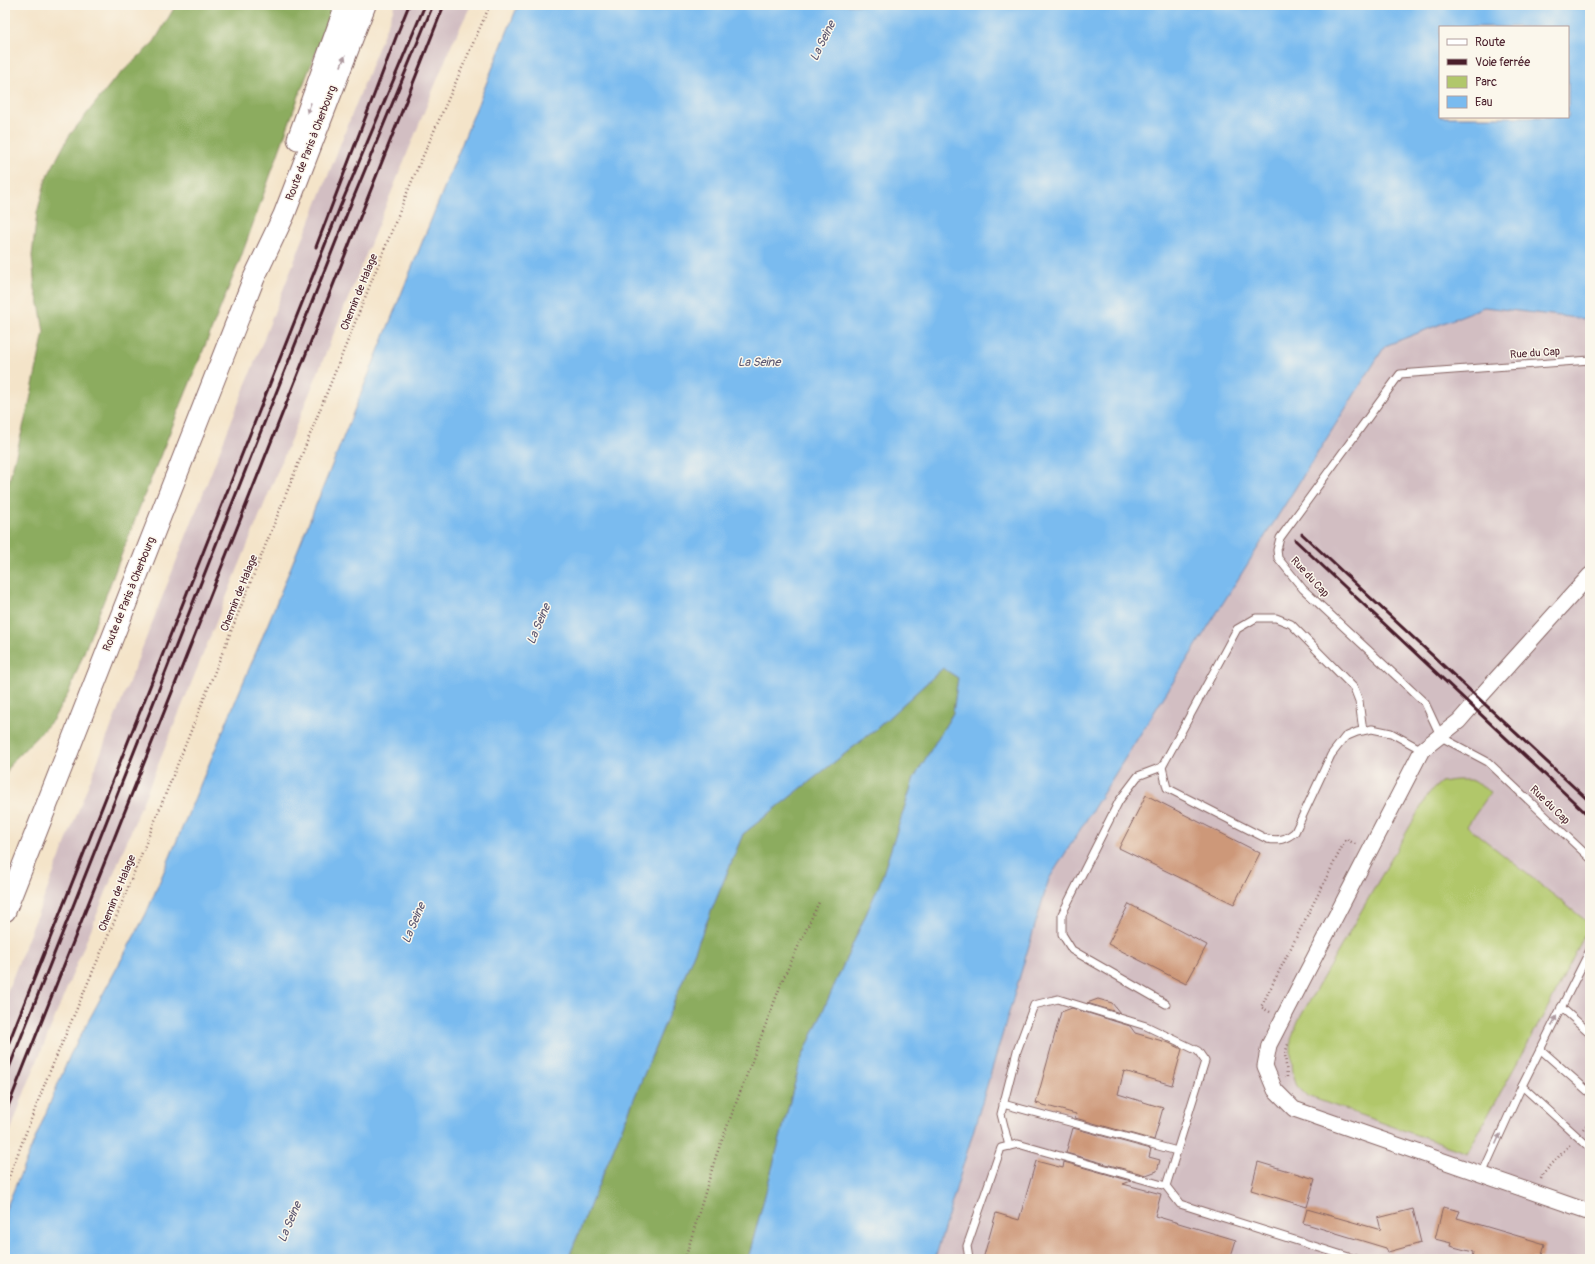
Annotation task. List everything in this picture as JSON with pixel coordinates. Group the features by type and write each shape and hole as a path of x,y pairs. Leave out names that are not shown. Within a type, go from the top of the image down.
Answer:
{"main road":[{"name":"Route de Paris à Cherbourg","path":"254,278 292,154 346,5"},
{"name":"Route de Paris à Cherbourg","path":"5,911 254,278 284,215 365,5"}],"street":[{"path":"1590,575 1459,721 1441,737 1422,750 1269,1045 1265,1066 1275,1090 1294,1109 1590,1212"}],"lane":[{"name":"Rue du Cap","path":"1590,360 1400,374 1280,538 1277,550 1278,558 1303,589 1425,703 1441,737 1488,762 1590,858"},
{"path":"1363,731 1359,700 1354,688 1291,624 1276,618 1256,618 1237,629 1162,768 1167,788 1266,839 1276,841 1286,839 1295,832 1331,755 1345,736 1372,729 1390,733 1422,750"},
{"path":"1162,768 1138,776 1119,800 1062,914 1062,934 1072,950 1166,1004"},
{"path":"1482,1174 1522,1086 1561,1007 1588,962 1590,950"},
{"path":"1009,1146 1001,1114 1017,1051 1034,1005 1058,999 1146,1026 1198,1051 1205,1061 1166,1186"},
{"path":"1561,1007 1590,1033"},
{"path":"1540,1049 1590,1093"},
{"path":"1522,1086 1590,1148"},
{"path":"1004,1104 1177,1151"},
{"path":"969,1259 967,1246 1001,1148 1018,1144 1166,1186 1180,1204 1355,1259"},
{"path":"1589,1259 1590,1255"}],"path":[{"name":"Chemin de Halage","path":"5,1187 47,1078 126,893 411,184 490,5"},
{"path":"1283,1018 1261,1007 1346,839 1370,851"},
{"path":"685,1259 719,1148 783,979 820,900"},
{"path":"1289,1039 1285,1054 1286,1075 1289,1081"},
{"path":"1537,1193 1544,1174 1590,1121"}],"shaded area":[{"path":"395,5 471,5 451,46 25,1091 5,1147 5,997"},
{"path":"1484,307 1585,319 1590,324 1590,1259 935,1259 1049,879 1385,346"}],"green space":[{"path":"176,5 335,5 301,90 241,257 144,496 68,694 52,721 11,763 5,776 5,497 30,400 44,332 35,289 32,256 37,213 46,179 69,136 113,81 154,42"},
{"path":"943,668 958,678 953,713 914,778 880,883 801,1060 748,1259 568,1259 743,834 875,730"},
{"path":"1471,780 1491,792 1467,826 1590,924 1553,998 1467,1153 1307,1096 1297,1086 1293,1073 1291,1053 1291,1040 1298,1021 1429,793 1441,782"}],"water":[{"name":"La Seine","path":"518,5 1590,5 1590,324 1585,319 1484,307 1385,346 1049,879 935,1259 748,1259 801,1060 880,883 914,778 953,713 958,678 943,668 875,730 743,834 568,1259 5,1259 5,1211 70,1055 146,914 267,626"}],"building":[{"path":"1146,795 1260,853 1234,904 1119,848"},
{"path":"1129,904 1207,945 1186,984 1108,944"},
{"path":"1098,999 1112,1003 1120,1013 1087,1003"},
{"path":"1072,1008 1130,1026 1135,1033 1169,1043 1182,1049 1172,1085 1124,1071 1118,1094 1163,1108 1154,1140 1075,1118 1076,1114 1036,1103 1061,1012"},
{"path":"1073,1128 1151,1149 1149,1157 1160,1160 1157,1171 1146,1175 1066,1153"},
{"path":"1036,1161 1063,1168 1064,1162 1131,1181 1123,1184 1161,1194 1155,1216 1236,1240 1230,1259 983,1259 996,1213 1019,1220"},
{"path":"1258,1162 1315,1179 1307,1207 1251,1190"},
{"path":"1443,1207 1460,1211 1457,1218 1545,1244 1541,1259 1472,1259 1473,1252 1450,1246 1451,1243 1435,1239"},
{"path":"1307,1209 1381,1230 1378,1218 1413,1209 1421,1243 1388,1252 1386,1248 1303,1223"}],"railway":[{"path":"316,247 409,5"},
{"path":"5,1052 340,207 425,5"},
{"path":"5,1078 348,211 433,5"},
{"path":"5,1114 444,5"},
{"path":"1302,534 1590,802"},
{"path":"1295,540 1590,817"}]}
